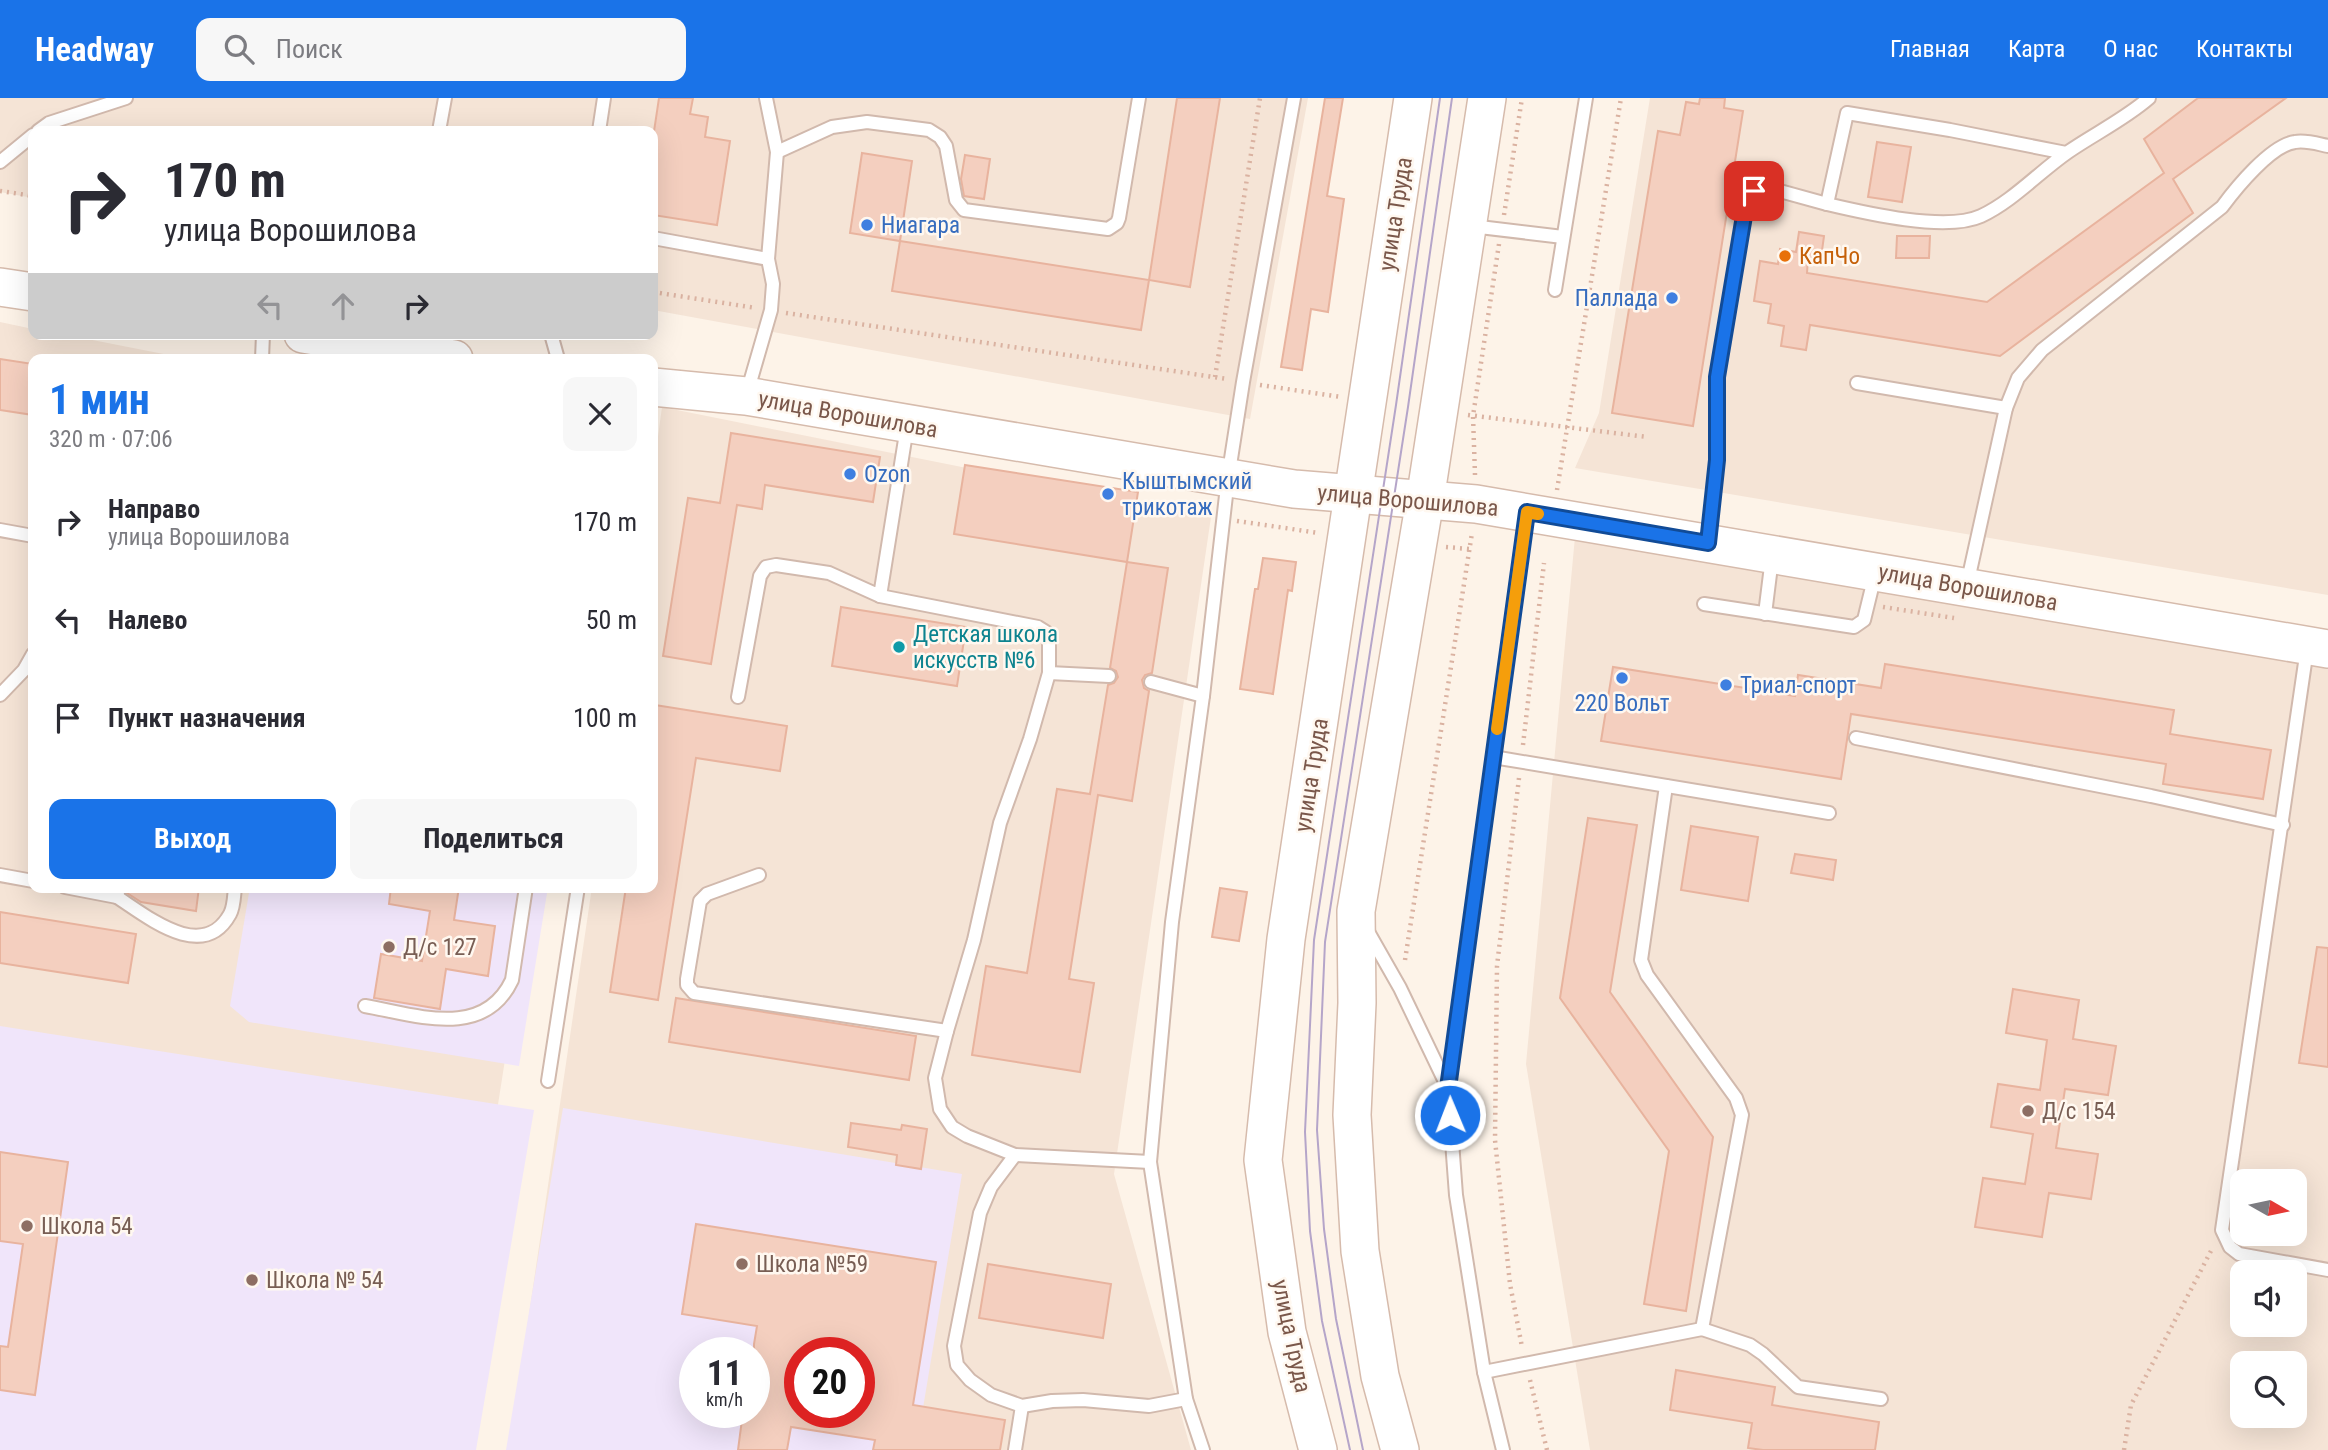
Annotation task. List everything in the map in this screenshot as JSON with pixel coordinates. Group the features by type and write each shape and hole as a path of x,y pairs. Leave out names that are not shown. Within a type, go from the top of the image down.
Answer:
{"main road":[{"name":"улица Труда","path":"1318,1450 1287,1332 1263,1160 1286,939 1413,98"},
{"path":"1400,1450 1380,1376 1360,1251 1352,1115 1357,1003 1356,911 1425,500 1456,414 1484,228 1487,98"},
{"path":"0,287 28,291"},
{"path":"370,340 404,343 438,354"},
{"name":"улица Ворошилова","path":"658,391 746,396 1294,489 1476,504 2318,647"}],"lane":[{"path":"45,126 126,98"},
{"path":"440,126 445,98"},
{"path":"600,126 604,98"},
{"path":"746,396 771,310 773,284 768,259 777,152 766,98"},
{"path":"777,152 832,127 867,122 929,130 946,146 957,200 964,210 1108,229 1117,223 1139,98"},
{"path":"1203,1450 1186,1399 1150,1162 1172,922 1203,696 1228,478 1294,98"},
{"path":"1555,290 1586,98"},
{"path":"1827,204 1850,98"},
{"path":"1708,543 1717,460 1717,377 1746,204 1754,191 1769,188 1878,217 1964,221 1994,208 2066,153 2149,98"},
{"path":"1847,113 2066,153"},
{"path":"0,162 28,139"},
{"path":"1966,587 2006,408 2018,378 2042,350 2222,207 2244,177 2289,143 2328,146"},
{"path":"1484,228 1563,237"},
{"path":"658,239 768,259"},
{"path":"1857,383 2006,408"},
{"path":"880,596 907,424"},
{"path":"1503,1450 1483,1372 1456,1195 1448,1088 1527,512"},
{"path":"0,530 28,535"},
{"path":"1765,614 1772,554"},
{"path":"738,697 760,576 766,567 776,565 829,573 880,596 1042,629 1049,641 1049,673 1030,739 1000,823 974,940 935,1078 940,1109 951,1127 1015,1155 1150,1162"},
{"path":"1704,604 1854,627 1864,621 1876,572"},
{"path":"2318,647 2283,825 2222,1230 2230,1247 2239,1254 2328,1270"},
{"path":"0,695 28,663"},
{"path":"1049,673 1109,676"},
{"path":"1150,682 1203,696"},
{"path":"1856,738 2283,825"},
{"path":"1493,757 1829,813"},
{"path":"1667,786 1641,960 1647,975 1736,1098 1742,1115 1702,1329"},
{"path":"0,875 28,880"},
{"path":"759,875 708,894 699,901 687,979 687,985 694,993 947,1031"},
{"path":"119,893 175,932 202,937 222,924 231,912 234,893"},
{"path":"365,1006 447,1020 479,1014 496,1004 512,979 525,893"},
{"path":"548,1081 577,893"},
{"path":"1356,911 1401,988 1448,1088"},
{"path":"1015,1155 992,1187 980,1213 954,1346 957,1365 970,1380 991,1395 1022,1406 1083,1400 1149,1406 1186,1399"},
{"path":"1483,1372 1702,1329 1749,1345 1763,1354 1798,1387 1881,1399"},
{"path":"1015,1450 1022,1406"}],"path":[{"path":"1214,377 1260,98"},
{"path":"1401,988 1476,504 1456,414 1484,228 1522,98"},
{"path":"1556,491 1621,98"},
{"path":"0,191 28,195"},
{"path":"658,293 1367,401"},
{"path":"1456,414 1647,437"},
{"path":"1225,520 1318,533"},
{"path":"1544,563 1497,966 1495,1140 1510,1284 1525,1363 1547,1450"},
{"path":"2124,1450 2132,1405 2222,1230"}],"shaded area":[{"path":"0,98 1308,98 1250,419 658,311 658,126 28,126 28,197 0,192"},
{"path":"1650,98 2328,98 2328,595 1575,468 1599,413"},
{"name":"Школа № 54","path":"0,322 28,328 28,340 92,340 164,354 28,354 28,893 531,893 444,1450 0,1450"},
{"path":"662,407 1211,517 1114,1174 1191,1450 509,1450 591,893 658,893 658,436"},
{"path":"1576,526 2328,650 2328,1450 1590,1450 1526,1064"},
{"name":"Д/с 127","path":"249,893 547,893 519,1066 249,1022 230,1006"},
{"name":"Школа № 54","path":"0,1026 534,1110 476,1450 0,1450"},
{"name":"Школа №59","path":"563,1108 962,1174 916,1450 506,1450"}],"building":[{"path":"659,98 693,98 690,114 708,117 705,137 730,141 717,225 658,216 658,126 655,126"},
{"path":"1177,98 1220,98 1190,287 1149,280"},
{"path":"1325,98 1343,98 1327,196 1344,199 1328,312 1311,309 1302,370 1281,367"},
{"name":"Паллада","path":"1700,98 1725,98 1724,108 1743,111 1693,426 1612,413 1658,131 1680,135 1686,102 1699,104"},
{"path":"2198,98 2286,98 2173,179 2193,213 2000,356 1810,325 1806,350 1781,346 1784,326 1768,323 1771,304 1754,301 1760,261 1778,264 1780,249 1796,252 1799,232 1824,236 1821,258 1808,258 1807,273 1987,302 2164,173 2144,139"},
{"path":"1877,142 1911,147 1902,202 1868,197"},
{"path":"862,153 912,161 900,241 850,233"},
{"path":"965,155 990,159 984,199 964,196 961,179"},
{"path":"1897,236 1930,236 1929,258 1896,258"},
{"path":"900,241 1149,280 1141,330 892,291"},
{"path":"0,359 28,363 28,414 0,410"},
{"path":"731,433 880,457 873,502 765,485 762,509 737,505 711,664 663,656 688,498 720,503"},
{"path":"965,465 1138,492 1127,562 954,534"},
{"path":"1263,558 1296,562 1292,591 1288,590 1273,694 1240,689 1255,589 1258,589"},
{"path":"1127,562 1168,568 1152,673 1145,675 1142,680 1144,688 1149,691 1132,801 1098,795 1069,979 1094,983 1080,1072 972,1055 986,966 1027,973 1057,789 1090,794 1108,685 1114,683 1118,677 1116,671 1110,668"},
{"name":"Детская школа искусств №6","path":"841,607 966,627 957,686 832,666"},
{"path":"1885,664 2174,710 2170,734 2271,750 2263,799 2163,784 2166,764 1851,714 1841,779 1601,741 1613,667 1795,696 1798,675 1881,688"},
{"path":"658,705 787,726 780,771 696,758 658,1000 610,992 625,893 658,893"},
{"path":"1588,818 1637,825 1610,992 1713,1137 1686,1311 1644,1304 1669,1151 1560,998"},
{"path":"1691,826 1758,837 1748,901 1681,890"},
{"path":"1795,854 1836,860 1833,880 1791,873"},
{"path":"1220,888 1247,892 1239,941 1212,937"},
{"path":"127,893 198,893 196,911 141,902"},
{"path":"390,893 458,893 454,920 495,926 488,976 446,969 440,1009 374,998 381,954 422,961 430,911 389,904"},
{"path":"0,912 136,934 128,983 0,963"},
{"path":"2317,947 2328,948 2328,1067 2299,1063"},
{"name":"Д/с 154","path":"2013,989 2079,1000 2073,1039 2116,1046 2108,1095 2065,1089 2056,1148 2098,1154 2091,1199 2049,1193 2042,1237 1975,1227 1983,1178 2025,1184 2033,1134 1991,1127 1998,1084 2040,1090 2047,1040 2006,1033"},
{"path":"676,998 916,1036 909,1080 669,1042"},
{"path":"851,1123 901,1130 902,1125 927,1129 921,1169 896,1165 897,1155 848,1147"},
{"path":"0,1152 68,1162 35,1395 0,1390 0,1346 8,1347 23,1244 0,1241"},
{"path":"696,1224 936,1262 913,1405 1005,1420 1000,1450 873,1450 875,1440 797,1428 875,1428 875,1337 784,1337 784,1428 791,1428 787,1450 738,1450 741,1428 770,1428 770,1337 755,1337 757,1326 682,1314"},
{"path":"988,1264 1111,1284 1103,1338 979,1318"},
{"path":"1676,1370 1775,1387 1772,1405 1879,1422 1875,1450 1748,1448 1752,1423 1670,1410"}],"tram line":[{"path":"1350,1450 1322,1321 1310,1231 1305,1132 1314,940 1440,98"},
{"path":"1363,1450 1336,1319 1324,1229 1317,1130 1325,942 1408,407 1452,98"}],"slow traffic":[{"path":"1497,729 1527,512 1538,514"}],"place":[{"name":"Ниагара","path":"867,225"},
{"name":"КапЧо","path":"1785,256"},
{"name":"Паллада","path":"1672,298"},
{"name":"Ozon","path":"850,474"},
{"name":"Кыштымский трикотаж","path":"1108,494"},
{"name":"Детская школа искусств №6","path":"899,647"},
{"name":"220 Вольт","path":"1622,678"},
{"name":"Триал-спорт","path":"1726,685"},
{"name":"Д/с 127","path":"389,947"},
{"name":"Д/с 154","path":"2028,1111"},
{"name":"Школа 54","path":"27,1226"},
{"name":"Школа №59","path":"742,1264"},
{"name":"Школа № 54","path":"252,1280"}],"route":[{"path":"1450,1115 1448,1088 1527,512 1708,543 1717,460 1717,377 1746,204 1754,191"}]}
